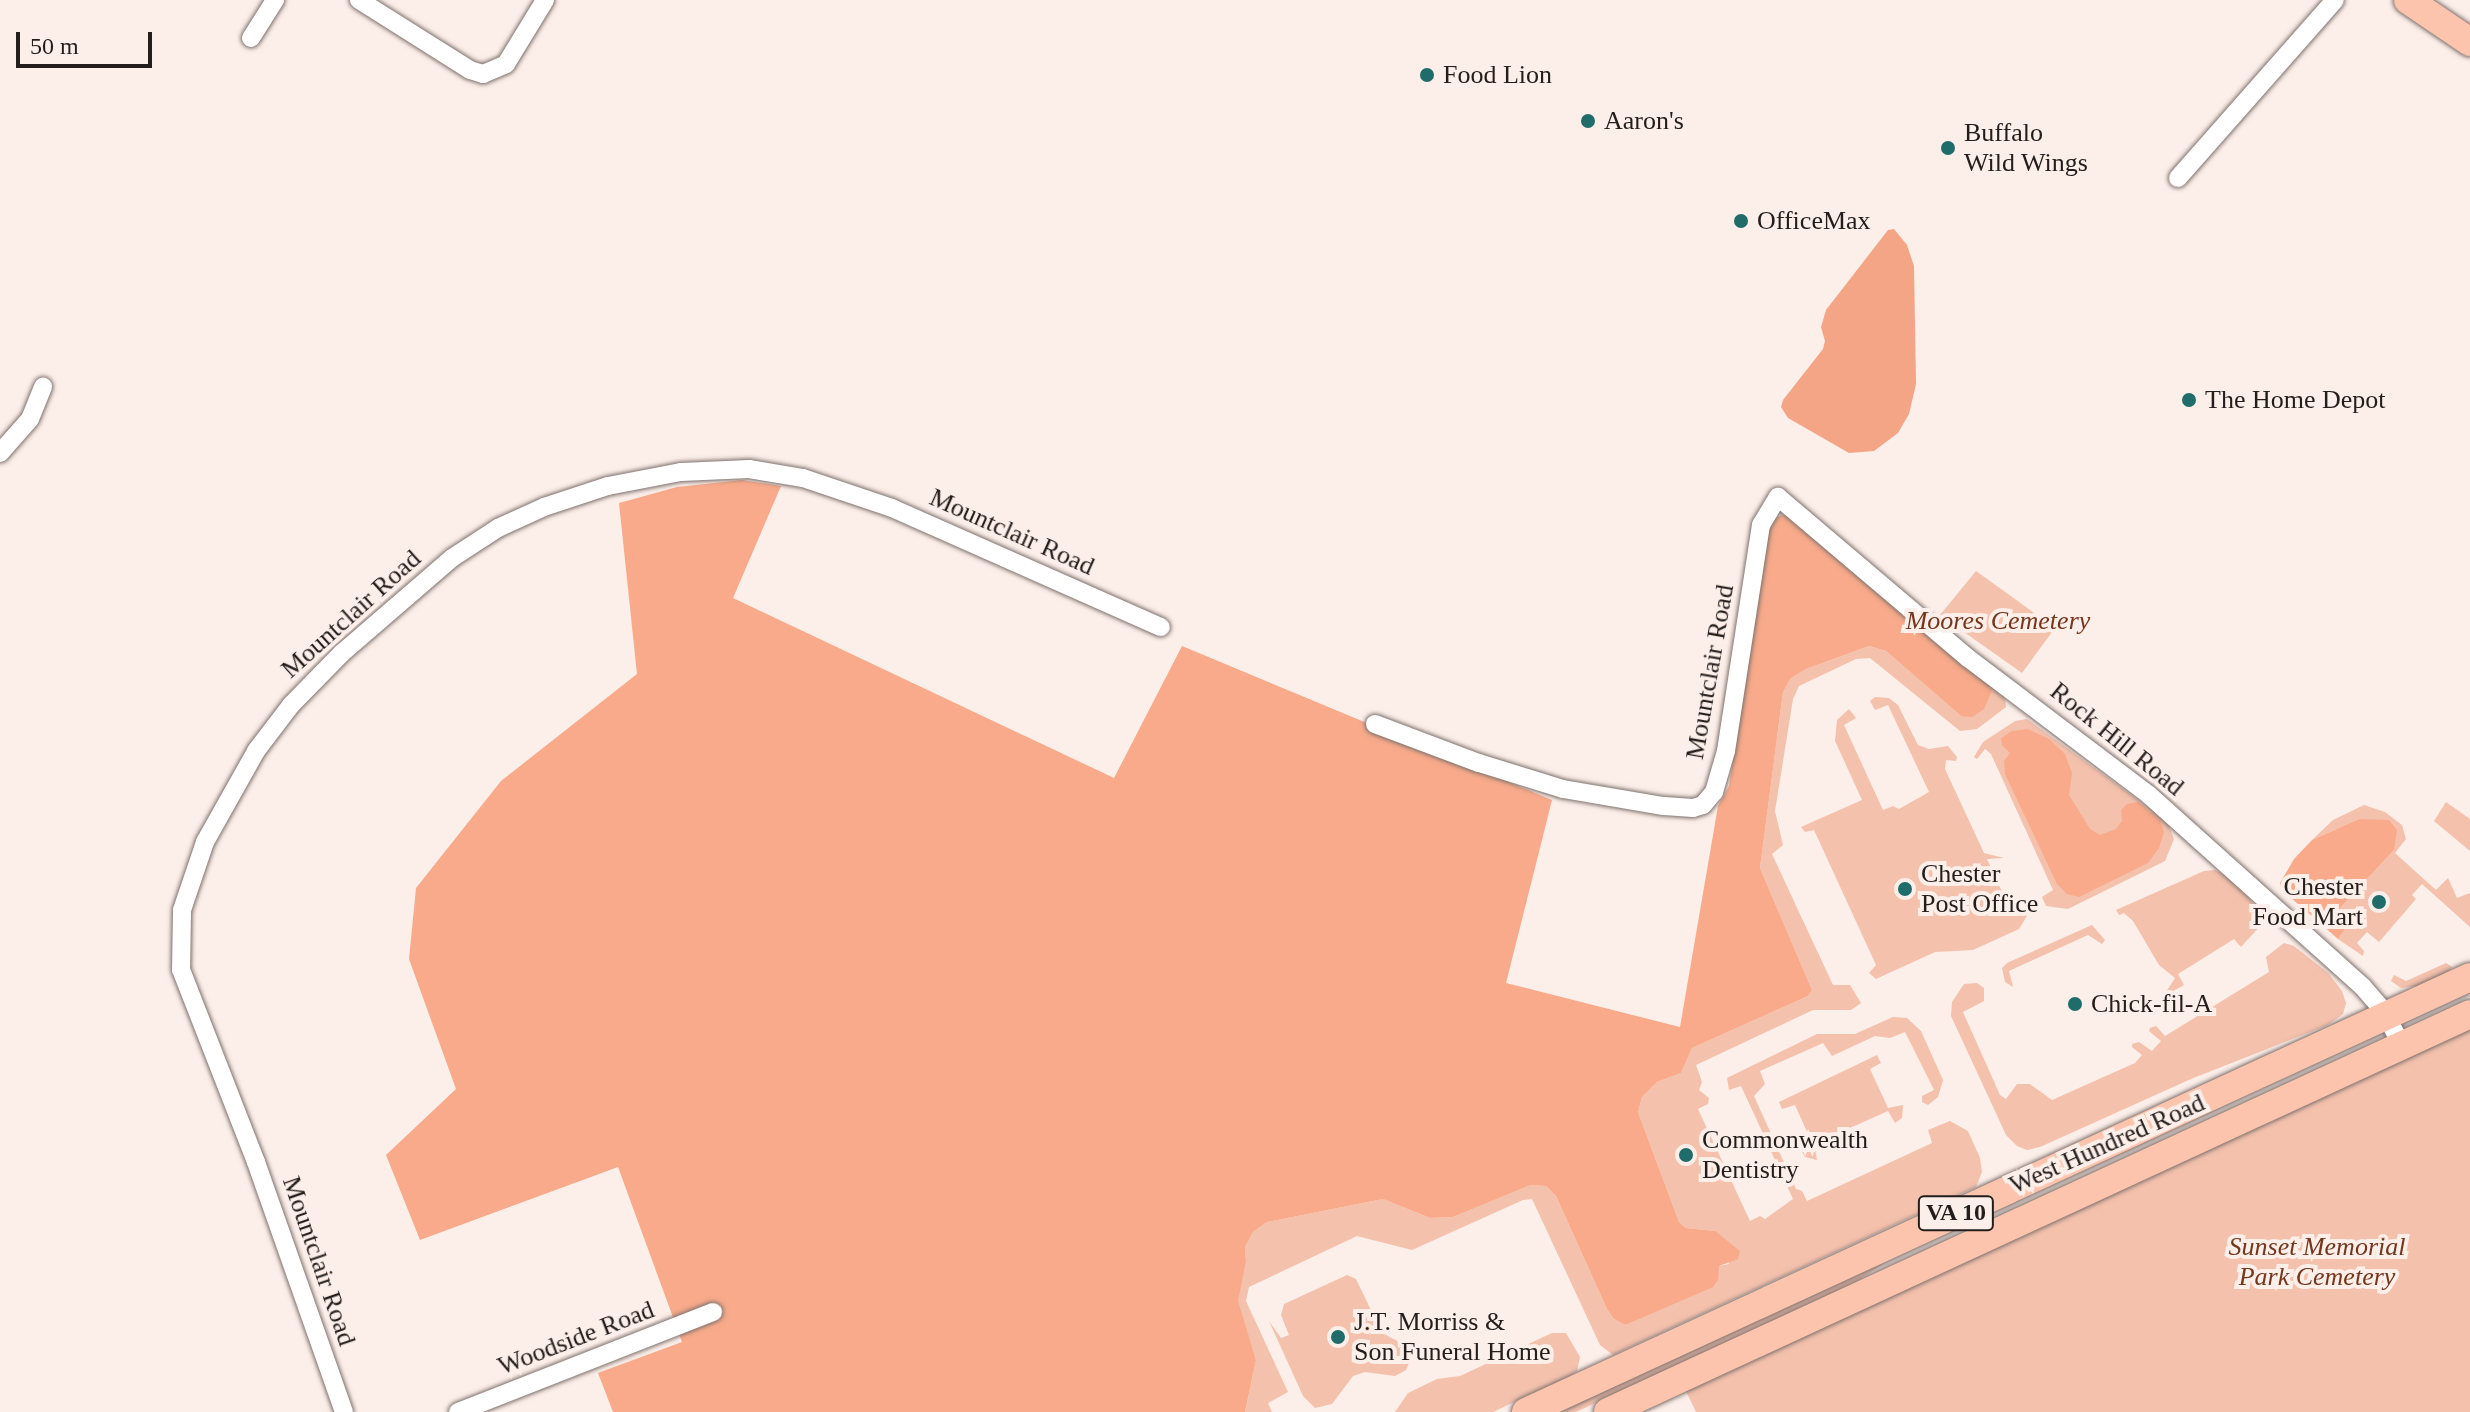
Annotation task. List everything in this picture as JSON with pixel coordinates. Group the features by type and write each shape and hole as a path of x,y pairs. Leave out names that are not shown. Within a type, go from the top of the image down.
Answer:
{"main road":[{"path":"2408,0 2470,42"},
{"name":"West Hundred Road","path":"1526,1412 2470,977"},
{"name":"West Hundred Road","path":"1608,1412 2470,1014"}],"street":[{"path":"251,38 275,0"},
{"path":"359,0 470,70 483,74 506,64 545,0"},
{"path":"2178,178 2335,0"},
{"path":"0,453 30,419 43,387"},
{"name":"Mountclair Road","path":"344,1412 256,1162 181,970 182,910 205,842 256,751 291,705 342,653 452,558 498,528 533,512 608,486 681,472 749,469 803,478 892,508 1161,627"},
{"name":"Mountclair Road","path":"1375,724 1479,763 1563,789 1664,806 1693,808 1703,805 1714,792 1726,751 1761,525 1778,497"},
{"name":"Rock Hill Road","path":"1778,497 1968,658 2149,795 2362,986 2387,1016 2402,1045"},
{"name":"Woodside Road","path":"458,1412 713,1312"}],"green space":[{"name":"Moores Cemetery","path":"1976,571 2055,628 2022,673 1940,615"},
{"path":"1869,646 1886,651 1961,716 1986,680 2005,698 2006,707 1977,729 1960,731 1870,658 1856,659 1799,686 1793,699 1775,811 1783,845 1772,854 1833,985 1850,985 1861,1003 1851,1010 1813,1010 1696,1065 1702,1082 1699,1090 1709,1098 1708,1104 1698,1109 1750,1221 1760,1216 1765,1219 1793,1199 1769,1147 1754,1149 1766,1140 1741,1086 1729,1090 1727,1078 1817,1034 1855,1034 1893,1017 1907,1018 1921,1031 1943,1080 1938,1097 1928,1105 1922,1102 1922,1096 1934,1090 1905,1032 1890,1038 1875,1036 1832,1056 1823,1043 1760,1071 1765,1084 1754,1096 1796,1189 1802,1191 1807,1201 1932,1143 1928,1130 1950,1121 1968,1131 1980,1158 1982,1172 1976,1187 1613,1355 1600,1345 1532,1199 1523,1200 1412,1250 1357,1236 1249,1287 1246,1301 1288,1392 1268,1403 1272,1412 1245,1412 1256,1360 1237,1301 1246,1262 1245,1247 1253,1232 1267,1222 1383,1199 1430,1218 1453,1217 1531,1185 1546,1186 1556,1196 1607,1309 1614,1319 1625,1325 1716,1271 1719,1266 1729,1264 1715,1231 1686,1228 1679,1222 1638,1112 1642,1097 1657,1082 1681,1073 1692,1048 1808,996 1812,990 1760,868 1783,692 1791,678 1806,669"},
{"name":"Chester Post Office","path":"1875,697 1889,698 1898,705 1918,745 1929,749 1948,746 1957,757 1956,761 1946,760 1945,769 1984,853 2004,858 1987,859 2010,909 2023,905 2027,916 2019,929 1973,950 1935,952 1876,979 1869,973 1876,965 1814,830 1805,832 1801,827 1862,800 1835,741 1837,720 1849,709 1856,718 1844,725 1883,810 1893,806 1899,809 1929,792 1888,705 1875,710 1870,701"},
{"path":"2027,719 2167,821 2174,839 2165,861 2068,909 2046,906 2042,897 2053,890 1991,754 1985,749 1977,759 1974,757 1983,742 2015,721"},
{"path":"2446,802 2470,819 2470,851 2434,821"},
{"path":"2364,805 2385,812 2402,825 2406,839 2395,853 2436,890 2448,878 2457,898 2470,893 2470,927 2422,884 2412,895 2416,899 2379,942 2367,932 2357,943 2364,951 2363,956 2338,939 2346,928 2340,908 2394,850 2359,819 2312,840 2333,820"},
{"path":"2215,870 2230,878 2243,891 2263,916 2262,924 2241,947 2234,939 2178,974 2184,985 2168,994 2166,992 2175,978 2159,965 2133,921 2124,913 2119,915 2116,910 2204,871"},
{"path":"2092,925 2105,940 2102,944 2088,935 2009,971 2013,987 2005,982 2002,968 2007,963"},
{"path":"2284,943 2294,946 2328,973 2342,991 2346,1003 2343,1014 2328,1025 2191,1079 2040,1147 2027,1150 2017,1146 2006,1135 1951,1016 1952,1002 1964,984 1977,983 1984,988 1984,1001 1963,1012 2000,1095 2006,1099 2017,1084 2030,1084 2052,1100 2135,1063 2142,1055 2132,1044 2139,1042 2152,1051 2161,1041 2149,1031 2150,1028 2156,1026 2165,1036 2269,972 2266,957"},
{"path":"2446,963 2452,967 2449,971 2417,986 2401,988 2391,981 2394,975 2406,981"},
{"name":"Sunset Memorial Park Cemetery","path":"2470,1025 2470,1412 1696,1412 1685,1389"},
{"path":"1877,1055 1881,1063 1870,1069 1888,1108 1903,1105 1902,1118 1895,1123 1888,1111 1814,1144 1817,1160 1805,1157 1801,1150 1812,1143 1795,1105 1782,1109 1779,1102"},
{"path":"1880,1257 1883,1264 1848,1287 1576,1412 1554,1412"},
{"name":"J.T. Morriss & Son Funeral Home","path":"1347,1275 1356,1279 1384,1334 1405,1345 1410,1361 1406,1370 1395,1376 1365,1372 1353,1376 1332,1404 1315,1408 1303,1396 1269,1321 1281,1338 1289,1335 1281,1315 1284,1304"},
{"path":"1552,1333 1566,1333 1580,1357 1577,1371 1570,1376 1493,1412 1395,1412 1408,1393 1437,1379 1460,1376"}],"shaded area":[{"path":"1894,229 1907,245 1914,266 1916,384 1909,414 1898,433 1874,451 1849,453 1788,418 1781,407 1783,400 1823,349 1825,341 1821,327 1826,310 1888,230"},
{"path":"742,480 781,486 733,598 1114,778 1182,646 1552,800 1506,983 1680,1027 1718,806 1729,786 1766,531 1771,520 1787,513 1986,680 1992,691 1984,709 1972,717 1961,716 1886,651 1869,646 1806,669 1791,678 1783,692 1760,868 1812,990 1808,996 1692,1048 1681,1073 1657,1082 1642,1097 1638,1112 1679,1222 1686,1228 1715,1231 1740,1251 1738,1259 1719,1266 1718,1280 1713,1287 1625,1325 1614,1319 1607,1309 1556,1196 1546,1186 1531,1185 1453,1217 1430,1218 1383,1199 1267,1222 1253,1232 1245,1247 1246,1262 1238,1301 1256,1360 1245,1412 613,1412 598,1373 682,1342 618,1167 420,1240 386,1155 456,1089 409,959 416,888 501,781 637,674 619,503 677,487"},
{"path":"2028,729 2049,739 2065,754 2072,773 2069,795 2090,829 2100,835 2116,829 2122,821 2121,810 2127,804 2138,802 2160,820 2164,832 2159,848 2148,863 2079,897 2067,894 2057,884 2005,774 2004,761 2010,753 2002,745 2001,738 2012,731"},
{"path":"2359,819 2389,820 2397,830 2394,850 2340,908 2346,928 2338,939 2282,890 2280,883 2294,859 2312,840"}],"place":[{"name":"Food Lion","path":"1427,75"},
{"name":"Aaron's","path":"1588,121"},
{"name":"Buffalo Wild Wings","path":"1948,148"},
{"name":"OfficeMax","path":"1741,221"},
{"name":"The Home Depot","path":"2189,400"},
{"name":"Chester Post Office","path":"1905,889"},
{"name":"Chester Food Mart","path":"2379,902"},
{"name":"Chick-fil-A","path":"2075,1004"},
{"name":"Commonwealth Dentistry","path":"1686,1155"},
{"name":"J.T. Morriss & Son Funeral Home","path":"1338,1337"}]}
